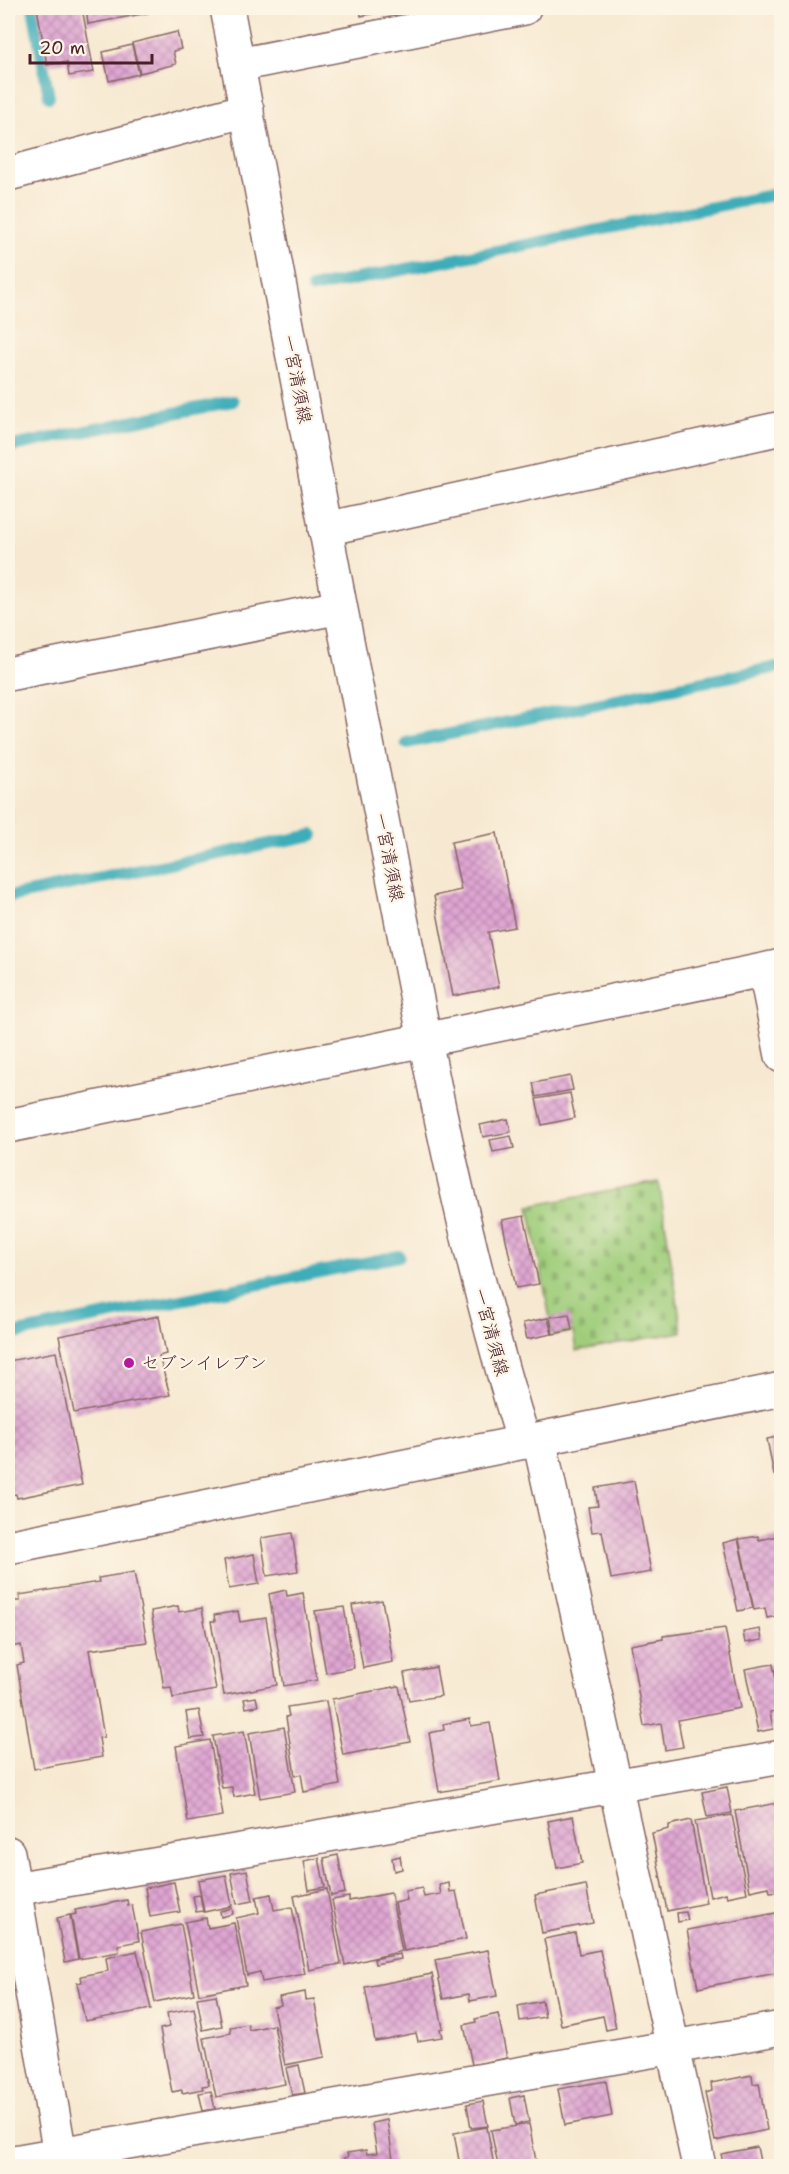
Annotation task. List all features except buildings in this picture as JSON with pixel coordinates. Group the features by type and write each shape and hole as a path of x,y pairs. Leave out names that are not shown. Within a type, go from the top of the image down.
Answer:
{"street":[{"name":"一宮清須線","path":"227,8 340,607 425,1040 473,1266 531,1441 615,1787 699,2166"},
{"path":"238,65 524,8"},
{"path":"8,174 247,111"},
{"path":"325,529 782,428"},
{"path":"8,674 340,607"},
{"path":"8,1126 773,968 782,1056"},
{"path":"8,1547 782,1389"},
{"path":"14,1889 782,1757"},
{"path":"8,1853 61,2160"},
{"path":"8,2163 61,2160 782,2028"}],"green space":[{"path":"659,1182 682,1332 576,1351 573,1332 553,1335 529,1206"}],"waterway":[{"path":"33,8 49,97"},
{"path":"312,288 782,193"},
{"path":"8,447 233,401"},
{"path":"406,743 782,666"},
{"path":"8,897 313,835"},
{"path":"8,1335 399,1256"}],"place":[{"name":"セブンイレブン","path":"129,1363"}]}
